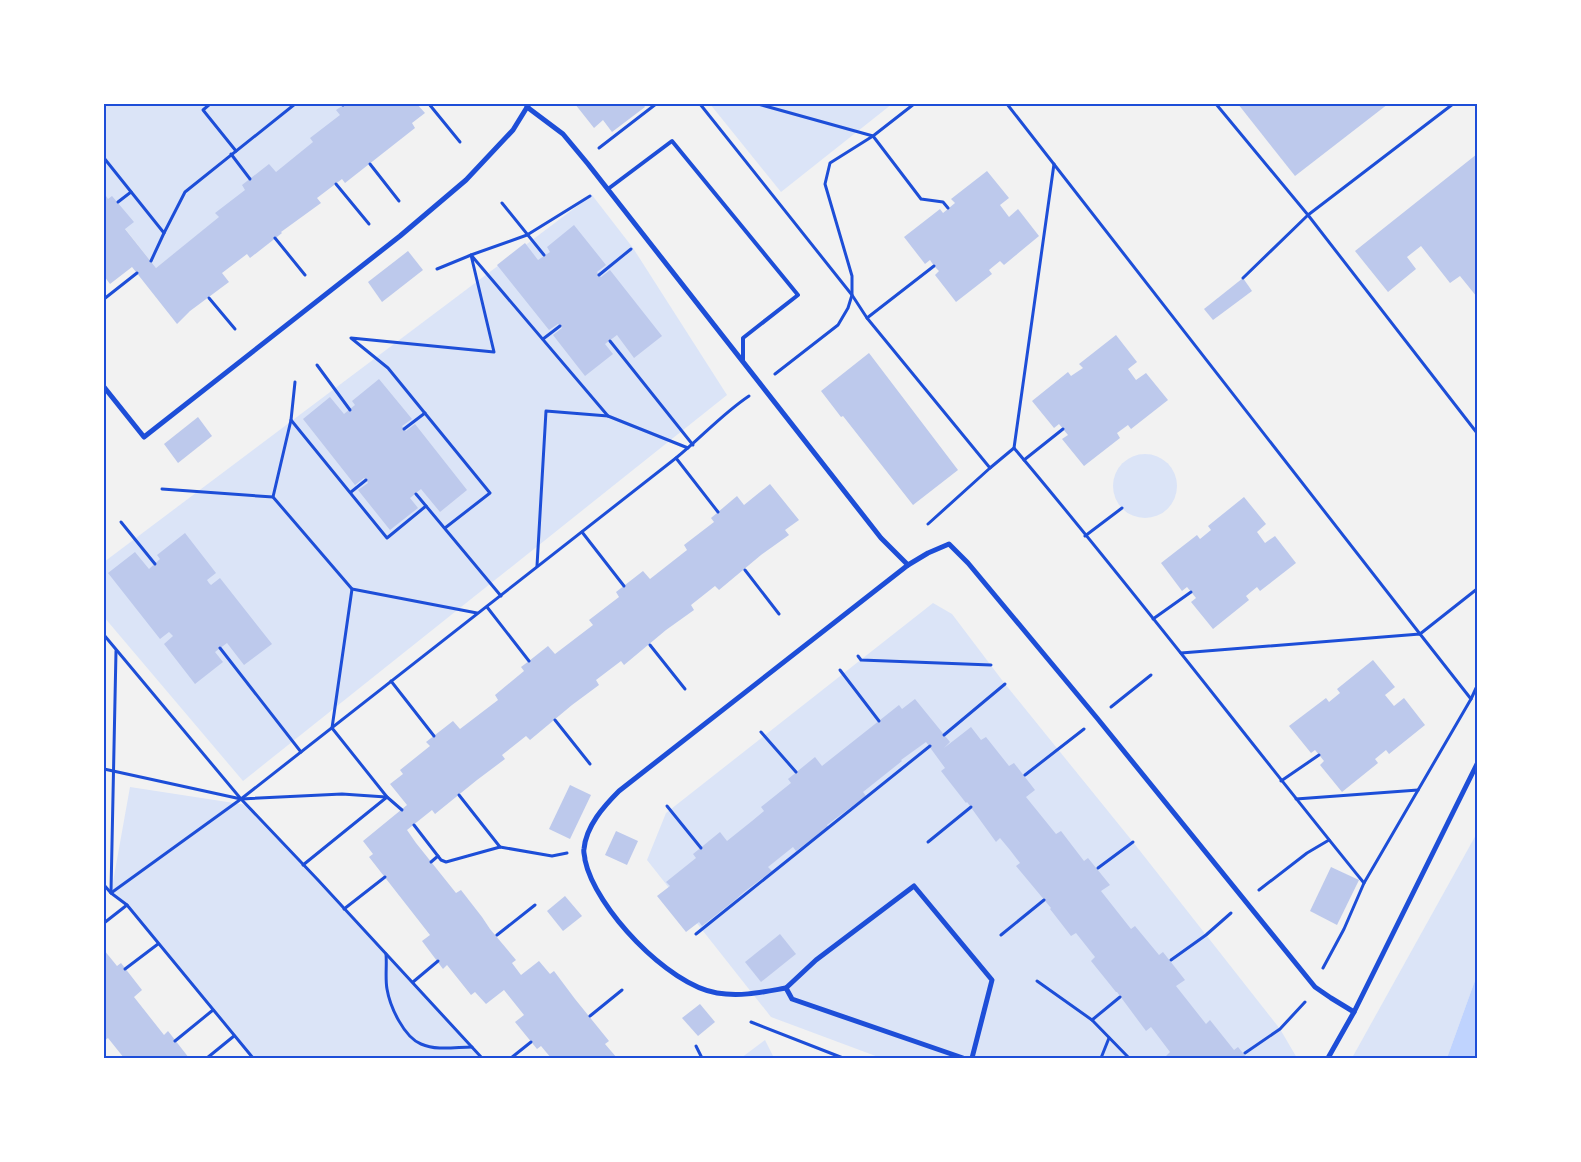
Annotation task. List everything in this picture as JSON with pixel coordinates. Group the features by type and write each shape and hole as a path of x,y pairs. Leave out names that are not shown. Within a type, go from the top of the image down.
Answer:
{"street":[{"path":"104,387 144,437 400,236 459,186 513,130 528,105 563,134 881,538 908,565"},
{"path":"972,1058 992,980 914,886 816,960 786,988 741,996 716,993 688,982 665,967 636,942 611,913 595,888 587,869 584,849 596,817 619,791 908,565 928,553 949,544 968,563 1091,710 1315,987 1354,1012"},
{"path":"1328,1058 1354,1012 1477,764"},
{"path":"786,988 792,999 963,1058"}],"lane":[{"path":"608,189 672,141 798,295 743,338 743,362"}],"path":[{"path":"210,104 203,110 236,151"},
{"path":"151,261 185,192 295,104"},
{"path":"429,104 460,142"},
{"path":"599,148 656,104"},
{"path":"700,104 852,295 867,318 990,468"},
{"path":"758,104 873,136 921,199 943,202 948,208"},
{"path":"771,377 838,325 848,308 852,295 852,276 826,184 830,164 873,136 914,104"},
{"path":"1007,104 1471,699"},
{"path":"1216,104 1308,215 1477,433"},
{"path":"1243,278 1308,215 1453,104"},
{"path":"231,154 250,179"},
{"path":"104,158 164,233"},
{"path":"370,164 400,201"},
{"path":"928,524 1014,448 1054,164"},
{"path":"336,184 369,224"},
{"path":"118,202 131,192"},
{"path":"438,269 472,254 527,235 592,195"},
{"path":"502,203 544,255"},
{"path":"275,238 305,275"},
{"path":"598,275 633,248"},
{"path":"472,254 608,416"},
{"path":"445,528 490,493 388,368 351,338 494,352 472,254"},
{"path":"867,318 934,266"},
{"path":"104,299 137,273"},
{"path":"209,298 235,329"},
{"path":"543,339 560,326"},
{"path":"610,340 693,445"},
{"path":"317,365 350,410"},
{"path":"273,497 291,420 295,382"},
{"path":"110,893 241,799 693,445 725,413 752,393"},
{"path":"537,567 546,411 608,416 688,448"},
{"path":"404,429 425,413"},
{"path":"291,420 388,538 426,506"},
{"path":"1024,460 1063,429"},
{"path":"1014,448 1181,652 1281,781 1364,883"},
{"path":"676,458 718,512"},
{"path":"351,492 366,480"},
{"path":"162,489 273,497 352,589 478,613"},
{"path":"1045,494 1048,490"},
{"path":"416,494 500,596"},
{"path":"1085,536 1122,508"},
{"path":"121,522 155,564"},
{"path":"582,532 624,586"},
{"path":"745,570 779,614"},
{"path":"352,589 332,728 386,797 402,810"},
{"path":"1181,652 1420,634 1477,589"},
{"path":"1153,619 1191,592"},
{"path":"487,607 528,661"},
{"path":"104,635 241,799 482,1058"},
{"path":"650,645 685,689"},
{"path":"220,648 301,752"},
{"path":"110,893 116,651"},
{"path":"858,656 861,660 991,665"},
{"path":"840,670 879,720"},
{"path":"1110,707 1151,676"},
{"path":"391,681 434,736"},
{"path":"944,735 1005,684"},
{"path":"1320,974 1344,929 1364,883 1477,686"},
{"path":"555,720 590,764"},
{"path":"1025,776 1086,727"},
{"path":"761,732 796,772"},
{"path":"696,934 930,746"},
{"path":"909,754 912,761"},
{"path":"1281,781 1319,755"},
{"path":"104,769 241,799 342,794 386,797"},
{"path":"1296,799 1418,790"},
{"path":"459,796 500,847"},
{"path":"303,865 386,797"},
{"path":"667,806 701,848"},
{"path":"928,842 970,807"},
{"path":"414,825 441,860 446,862 500,847 552,856 584,849"},
{"path":"1171,960 1206,935 1245,900 1306,852 1329,840"},
{"path":"1098,868 1133,842"},
{"path":"431,862 438,856"},
{"path":"344,909 385,877"},
{"path":"104,885 110,893 127,904 253,1058"},
{"path":"1001,935 1044,900"},
{"path":"104,922 127,904"},
{"path":"496,936 535,906"},
{"path":"125,969 158,944"},
{"path":"386,954 387,990 394,1013 405,1030 420,1044 439,1048 472,1047"},
{"path":"413,982 438,961"},
{"path":"1037,981 1092,1020 1129,1058"},
{"path":"590,1016 622,990"},
{"path":"1092,1020 1120,997"},
{"path":"1245,1054 1280,1029 1308,998"},
{"path":"175,1041 213,1010"},
{"path":"751,1022 843,1058"},
{"path":"207,1058 234,1036"},
{"path":"1101,1058 1108,1038"},
{"path":"511,1058 531,1042"},
{"path":"696,1046 702,1058"},
{"path":"278,1058 292,1058"}],"shaded area":[{"path":"104,104 362,104 156,268 104,202"},
{"path":"710,104 892,104 781,192"},
{"path":"592,195 633,248 727,395 243,781 104,617 104,562"},
{"path":"1145,454 1163,460 1171,468 1177,486 1171,504 1163,512 1145,518 1127,512 1119,504 1113,486 1119,468 1127,460"},
{"path":"933,603 952,614 1005,684 1133,842 1280,1029 1297,1058 881,1058 771,1017 647,860 666,813"},
{"path":"130,787 247,805 482,1058 253,1058 127,905 111,893"},
{"path":"1477,833 1477,975 1447,1058 1352,1058"},
{"path":"765,1040 774,1058 741,1058"}],"water":[{"path":"1477,975 1477,1058 1447,1058"}],"building":[{"path":"345,104 417,104 425,113 412,123 415,128 345,183 342,179 317,198 321,203 281,232 250,258 247,254 222,273 229,282 190,311 177,324 132,267 110,284 104,276 104,193 108,199 112,196 134,222 125,229 156,268 219,217 215,213 245,190 242,185 269,164 276,172 313,142 310,138 340,115 336,110"},
{"path":"575,104 643,104 645,107 612,132 603,120 594,128"},
{"path":"1238,104 1388,104 1295,176"},
{"path":"1477,154 1477,297 1460,276 1450,283 1421,246 1407,257 1416,269 1388,292 1355,251"},
{"path":"987,171 1009,198 1000,205 1009,217 1018,209 1039,236 1004,265 1000,261 989,270 992,274 956,302 935,275 939,271 930,260 925,264 904,237 940,209 943,213 955,203 951,199"},
{"path":"574,225 606,265 597,272 601,277 610,270 662,336 634,358 617,335 605,344 613,354 585,376 553,335 562,328 558,324 549,330 497,265 525,243 538,260 550,252 547,247"},
{"path":"408,251 423,270 382,302 368,282"},
{"path":"1243,278 1252,291 1213,320 1204,309"},
{"path":"1116,335 1137,362 1128,369 1136,380 1146,373 1168,400 1131,429 1128,425 1117,433 1120,438 1084,466 1062,439 1068,435 1059,424 1054,428 1032,401 1068,372 1071,376 1083,368 1079,364"},
{"path":"869,353 958,470 913,505 821,391"},
{"path":"379,379 412,419 402,426 406,431 415,424 467,490 440,512 421,489 410,498 418,508 390,530 358,490 368,483 366,480 364,478 355,485 303,419 330,397 344,414 355,405 352,401"},
{"path":"198,417 212,436 178,463 164,444"},
{"path":"770,484 799,520 785,530 789,535 761,555 719,590 715,586 691,605 694,610 666,630 624,665 621,661 596,680 599,685 530,740 526,736 502,755 505,759 435,814 432,810 407,830 456,893 461,890 516,960 512,963 521,975 539,961 550,974 554,971 609,1041 605,1044 617,1058 551,1058 541,1046 537,1049 515,1022 524,1015 504,990 486,1004 475,992 471,995 447,965 443,969 422,941 430,935 369,857 373,854 363,841 407,805 390,784 403,774 400,770 430,746 426,742 453,721 460,729 498,700 495,695 524,671 521,667 548,646 555,654 593,625 589,620 619,597 616,592 643,571 650,579 687,550 684,545 714,522 711,518 737,496 744,505"},
{"path":"1244,497 1266,524 1257,532 1265,543 1275,536 1296,563 1260,591 1257,587 1246,596 1249,600 1213,629 1191,602 1196,598 1187,587 1182,591 1161,563 1197,535 1200,539 1211,530 1208,526"},
{"path":"185,533 216,573 207,580 209,583 211,585 220,578 272,644 244,665 227,643 215,652 223,662 195,684 164,644 173,636 169,632 160,639 108,573 135,552 149,569 160,559 157,555"},
{"path":"1373,660 1395,687 1385,695 1394,706 1404,698 1425,725 1389,754 1386,750 1375,759 1378,763 1342,792 1320,765 1324,761 1315,750 1311,753 1289,726 1326,698 1329,702 1340,693 1337,689"},
{"path":"915,699 950,742 944,748 971,727 981,740 986,737 1009,766 1014,763 1035,790 1026,797 1056,834 1061,831 1084,861 1088,858 1110,885 1101,891 1131,929 1135,926 1159,955 1163,952 1185,980 1176,986 1206,1024 1210,1020 1234,1050 1238,1047 1247,1058 1168,1058 1166,1056 1170,1052 1151,1027 1146,1031 1091,961 1095,957 1076,933 1071,936 1051,908 1016,866 1020,863 1010,850 1000,838 996,842 967,802 941,771 945,768 926,742 863,792 866,796 827,825 828,827 796,851 793,847 768,867 772,871 702,926 699,922 686,932 657,896 670,886 666,882 696,858 693,854 720,832 727,841 764,811 761,807 791,783 788,779 815,757 822,766 899,705 902,709"},
{"path":"570,785 591,795 570,839 549,829"},
{"path":"616,831 638,841 627,865 605,855"},
{"path":"1331,867 1359,880 1337,925 1310,911"},
{"path":"565,896 582,916 563,931 547,911"},
{"path":"780,934 796,954 761,982 745,962"},
{"path":"104,950 117,966 121,963 142,990 134,997 164,1035 168,1031 189,1058 124,1058 108,1038 104,1041"},
{"path":"700,1004 715,1022 698,1036 682,1018"}]}
